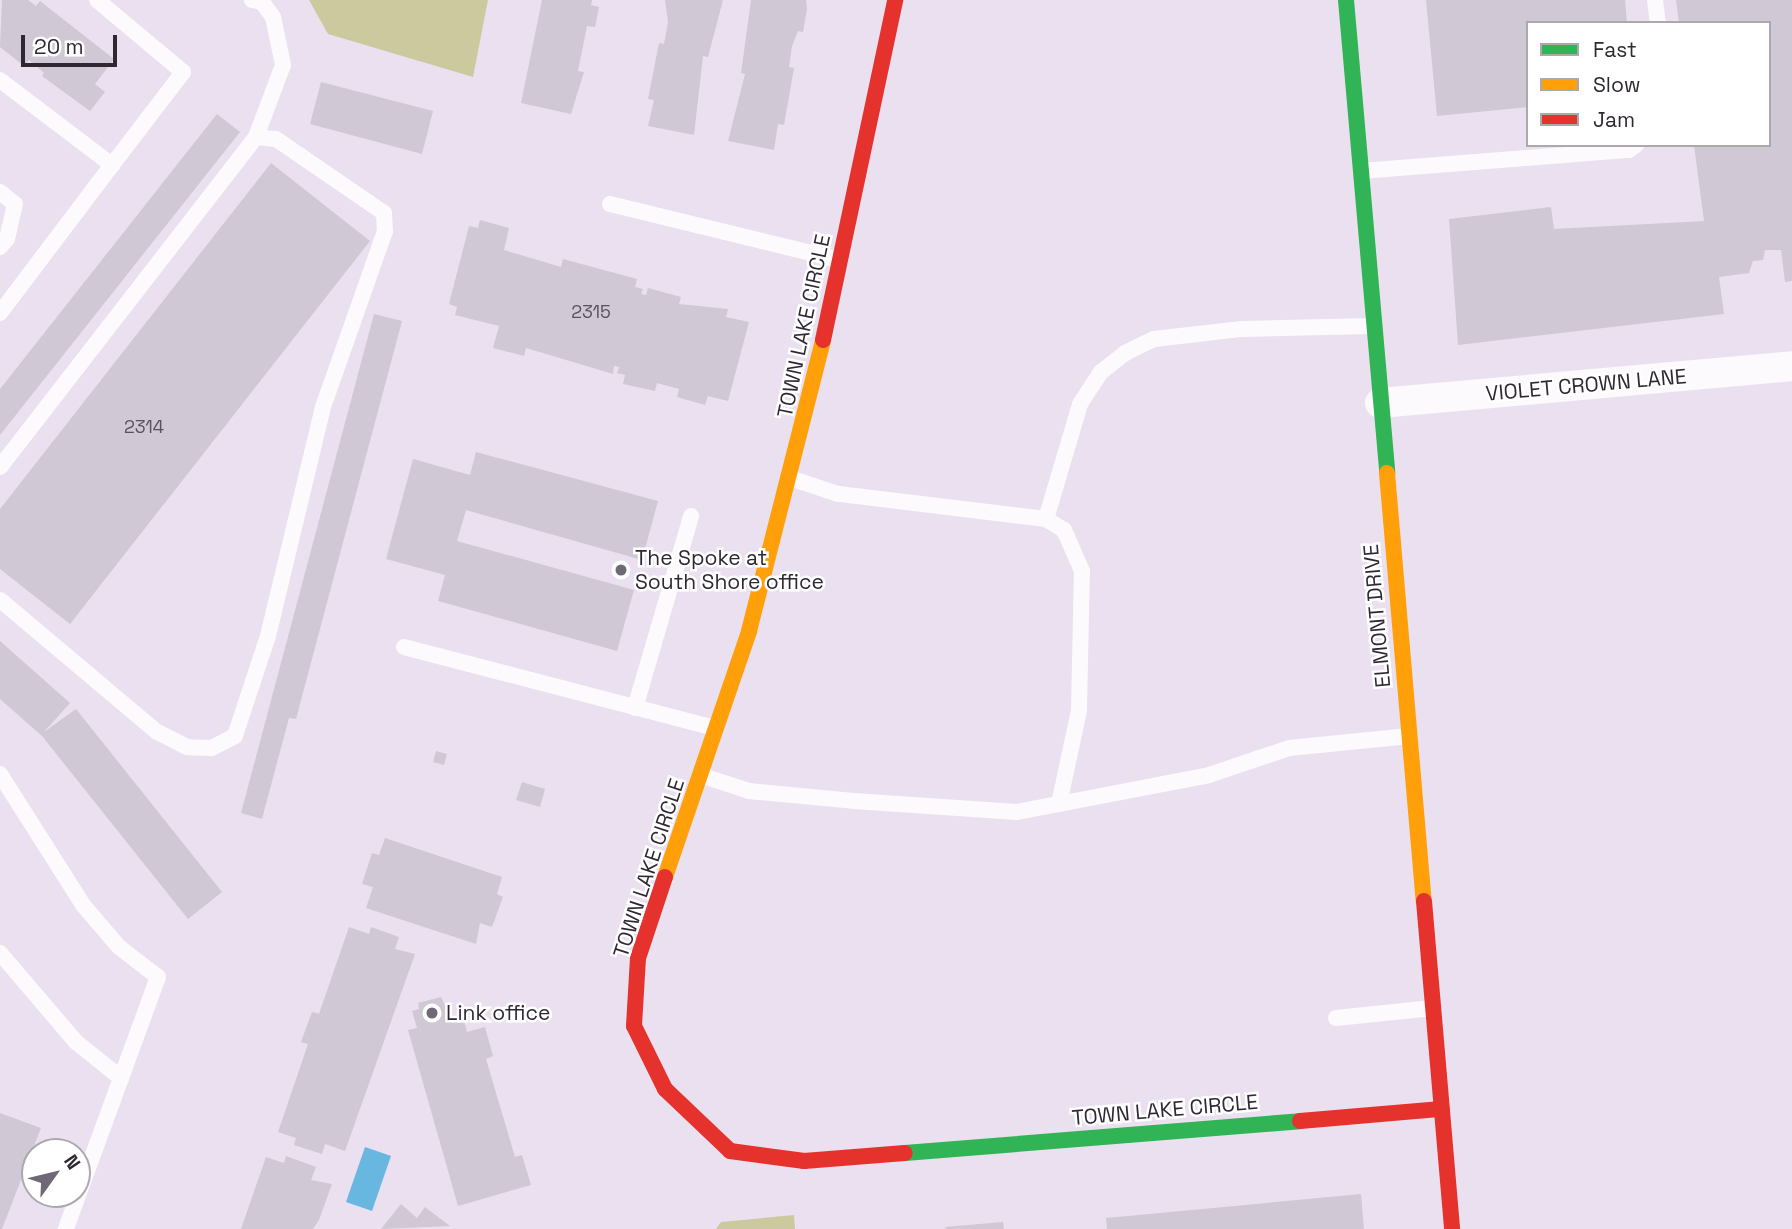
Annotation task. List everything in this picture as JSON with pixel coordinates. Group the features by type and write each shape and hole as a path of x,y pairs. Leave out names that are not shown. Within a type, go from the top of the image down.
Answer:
{"street":[{"name":"TOWN LAKE CIRCLE","path":"895,0 790,478 749,631 638,958 634,1026 665,1089 730,1151 804,1161 1441,1109"},
{"name":"ELMONT DRIVE","path":"1346,0 1452,1229"},
{"name":"VIOLET CROWN LANE","path":"1380,403 1792,366"}],"lane":[{"path":"0,313 183,72 97,0"},
{"path":"0,467 256,137 283,65 272,17 262,2 252,0"},
{"path":"1656,0 1658,21"},
{"path":"0,80 112,165"},
{"path":"0,600 157,732 187,747 211,748 235,736 268,636 323,407 384,232 384,213 365,197 276,139 256,137"},
{"path":"1361,171 1629,150 1633,147"},
{"path":"0,192 15,204 7,239 0,247"},
{"path":"610,204 840,260"},
{"path":"1046,519 1080,404 1101,372 1125,353 1154,339 1241,329 1374,326"},
{"path":"790,478 838,494 1046,519 1064,530 1082,571 1079,711 1059,804"},
{"path":"635,708 691,516"},
{"path":"404,647 715,728"},
{"path":"700,775 749,790 854,801 1017,812 1209,775 1289,748 1409,736"},
{"path":"0,774 83,905 119,947 158,978 66,1229"},
{"path":"0,953 66,1032 121,1078"},
{"path":"1336,1017 1432,1008"}],"shaded area":[{"path":"309,0 488,0 473,77 328,34"},
{"path":"794,1215 795,1229 716,1229 721,1222"}],"water":[{"path":"365,1147 391,1156 372,1211 346,1202"}],"building":[{"path":"2,0 28,0 36,6 40,1 114,59 95,84 105,92 90,111 42,76 44,73 29,60 24,66 0,47"},
{"path":"542,0 592,0 591,5 599,7 595,27 587,26 578,71 584,72 571,114 521,103"},
{"path":"665,0 723,0 708,57 703,56 694,135 648,126 654,100 648,99 659,43 664,44 668,22"},
{"path":"751,0 806,0 803,32 798,31 792,46 789,67 794,68 784,125 778,124 774,150 728,141 745,74 741,73"},
{"path":"1426,0 1625,0 1627,21 1526,21 1526,107 1437,116"},
{"path":"1676,0 1792,0 1792,281 1785,282 1781,250 1765,250 1763,260 1753,261 1749,273 1719,277 1724,314 1458,345 1449,219 1551,207 1554,229 1704,221 1694,147 1771,147 1771,21 1679,21"},
{"path":"321,82 433,111 422,154 310,124"},
{"path":"217,114 240,132 0,435 0,389"},
{"path":"271,163 370,241 70,624 0,569 0,509"},
{"path":"480,220 509,228 504,250 561,267 563,259 637,279 635,287 643,289 641,294 646,295 648,288 681,297 679,304 728,309 726,317 749,322 728,401 708,396 705,405 677,397 679,389 657,383 655,391 623,384 625,375 617,373 619,367 614,366 613,374 526,348 524,356 493,348 499,326 455,315 457,307 449,304 469,226 478,228"},
{"path":"374,314 402,321 296,719 289,718 262,819 241,813"},
{"path":"476,452 658,501 642,560 466,510 457,541 634,590 617,651 438,601 445,575 386,559 413,459 470,475"},
{"path":"0,641 70,703 44,732 76,709 222,892 188,919 42,736 0,699"},
{"path":"436,751 447,754 444,765 433,762"},
{"path":"522,782 545,789 540,807 516,800"},
{"path":"385,838 502,877 497,894 503,897 492,927 480,923 476,944 366,908 373,887 362,884 372,853 379,855"},
{"path":"349,927 369,934 371,927 399,937 395,949 415,954 345,1151 325,1144 322,1154 294,1145 296,1138 278,1132 308,1044 301,1042 312,1012 319,1014"},
{"path":"441,997 450,1017 462,1014 467,1032 485,1027 493,1056 486,1059 515,1157 522,1155 531,1185 458,1206 408,1030 417,1028 412,1011 419,1009 418,1003"},
{"path":"0,1113 41,1128 37,1138 21,1138 21,1180 0,1229"},
{"path":"286,1156 316,1167 311,1180 332,1184 319,1220 313,1229 241,1229 266,1157 284,1163"},
{"path":"1361,1194 1364,1229 1107,1229 1106,1218"},
{"path":"401,1204 417,1218 425,1207 450,1226 381,1229"},
{"path":"1003,1222 1004,1229 945,1227"}],"traffic: fast":[{"path":"1346,0 1387,473"},
{"path":"905,1153 1300,1121"}],"traffic: slow":[{"path":"665,877 749,631 823,340"},
{"path":"1387,473 1424,901"}],"traffic: jam":[{"path":"823,340 895,0"},
{"path":"665,877 638,958 634,1026 665,1089 730,1151 804,1161 905,1153"},
{"path":"1424,901 1452,1229"},
{"path":"1300,1121 1441,1109"}],"place":[{"name":"The Spoke at South Shore office","path":"621,570"},
{"name":"Link office","path":"432,1013"}]}
